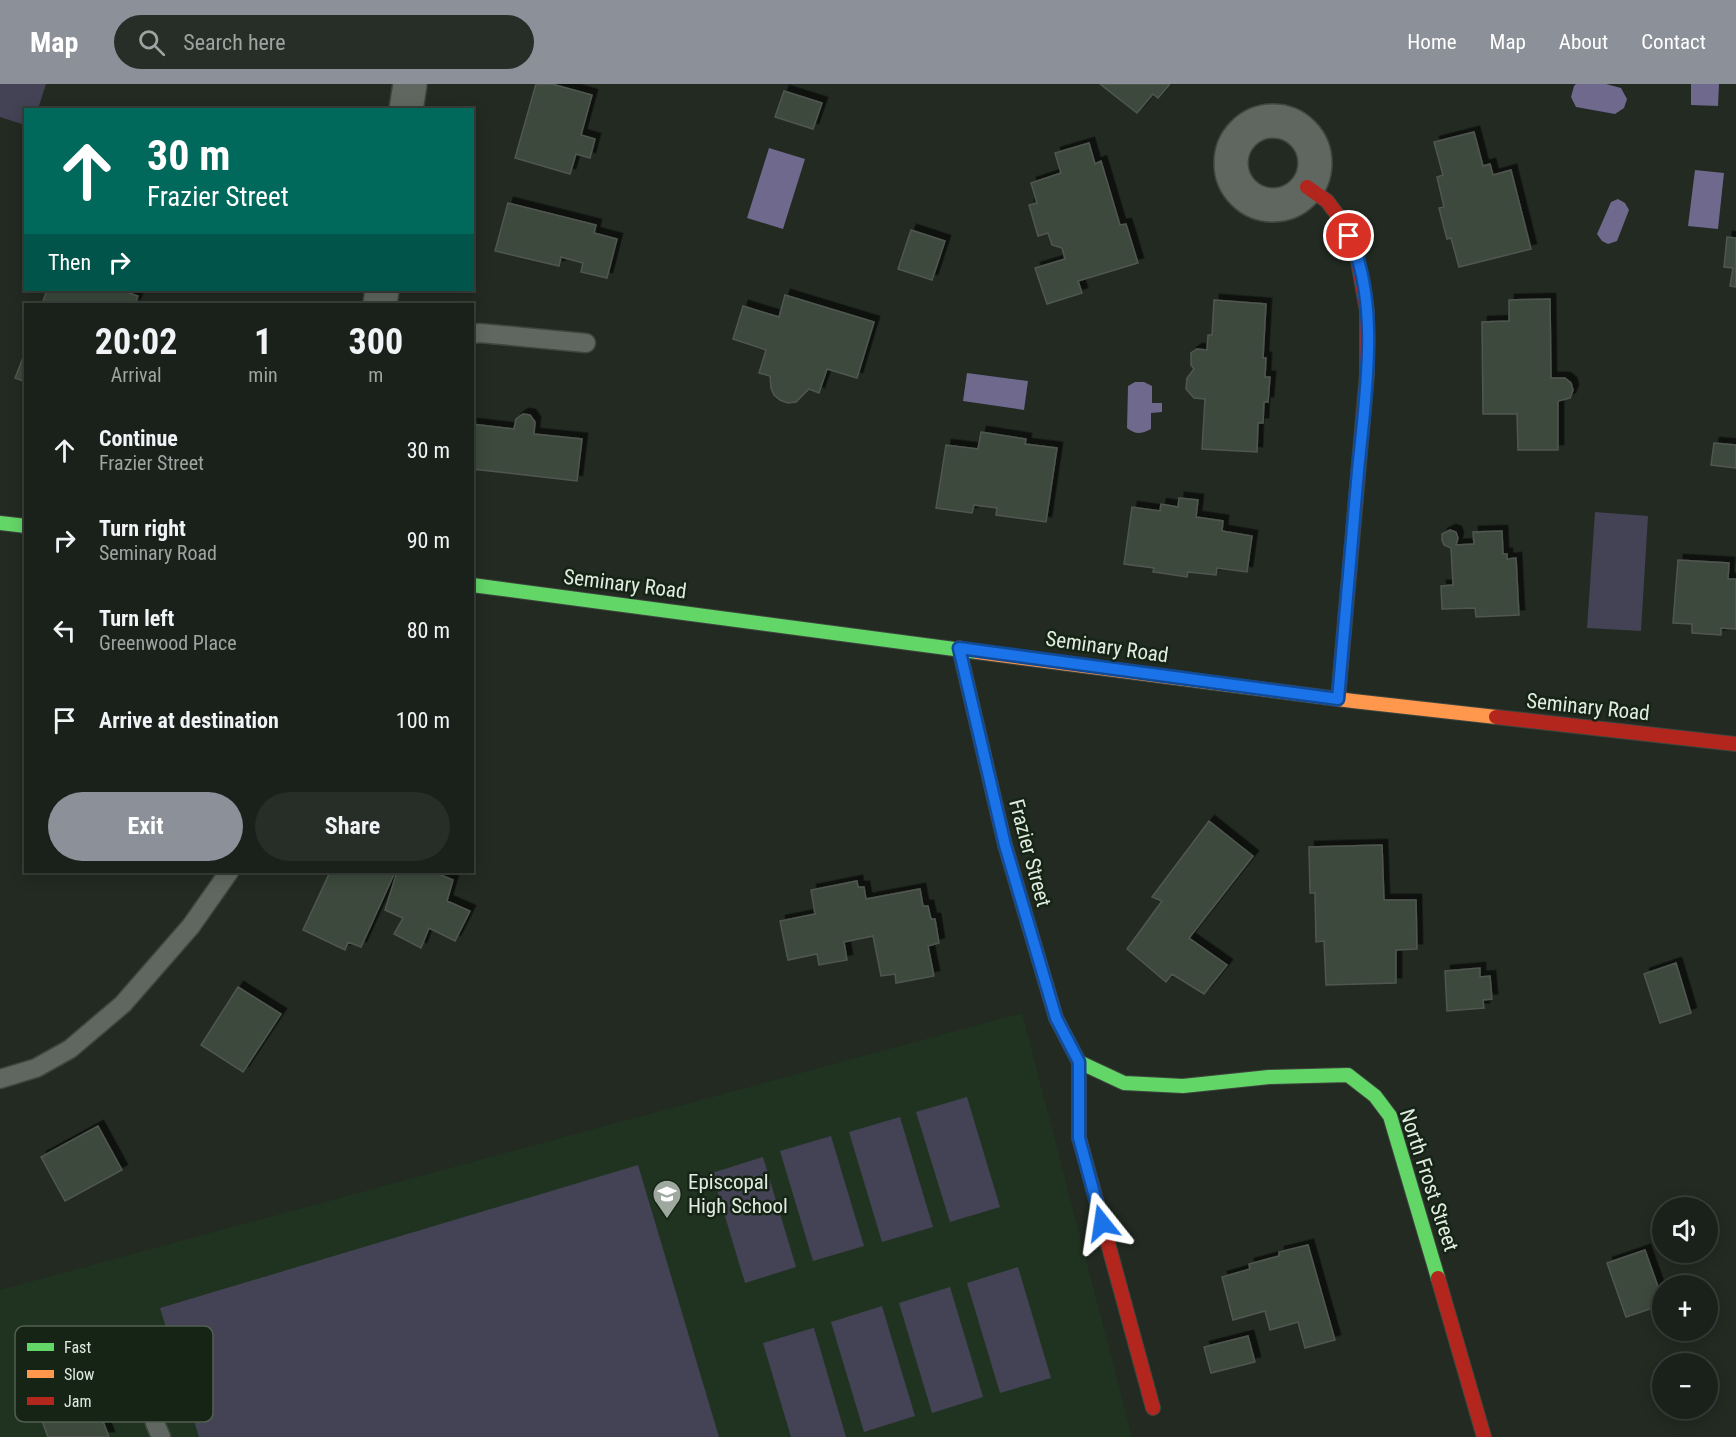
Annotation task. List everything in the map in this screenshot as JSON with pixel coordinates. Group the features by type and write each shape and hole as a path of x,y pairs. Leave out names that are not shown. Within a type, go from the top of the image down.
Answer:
{"street":[{"path":"406,108 410,84"},
{"path":"1307,187 1327,201 1342,221 1356,250 1367,311 1367,374 1338,699"},
{"path":"0,522 24,526"},
{"name":"Seminary Road","path":"474,585 1338,699 1736,744"},
{"name":"Frazier Street","path":"959,648 1005,845 1056,1018 1079,1062"},
{"path":"1079,1062 1079,1138 1153,1408"},
{"name":"North Frost Street","path":"1079,1062 1124,1083 1183,1086 1269,1077 1348,1075 1375,1096 1390,1116 1397,1136 1484,1437"}],"lane":[{"path":"474,334 586,343"},
{"path":"0,1079 36,1068 70,1049 123,1004 191,926 228,873"}],"shaded area":[{"path":"0,84 46,84 38,108 24,108 24,125 0,117"},
{"path":"1576,84 1606,84 1621,88 1627,99 1624,108 1615,114 1576,107 1571,97"},
{"path":"1691,84 1719,84 1718,106 1691,105"},
{"path":"769,148 805,159 783,229 747,218"},
{"path":"1695,170 1724,173 1718,229 1688,226"},
{"path":"1618,199 1625,203 1629,210 1617,241 1608,244 1602,241 1597,234 1611,202"},
{"path":"967,373 1028,381 1024,410 963,401"},
{"path":"1135,382 1144,382 1152,386 1152,403 1162,403 1162,412 1151,413 1151,429 1139,433 1127,428 1128,386"},
{"path":"1595,512 1648,516 1641,631 1587,628"},
{"name":"Episcopal High School","path":"1022,1013 1132,1437 0,1437 0,1290"},
{"path":"967,1097 1000,1207 950,1222 916,1112"},
{"path":"900,1117 933,1227 882,1242 849,1132"},
{"path":"831,1136 864,1246 813,1261 780,1151"},
{"path":"763,1157 796,1267 745,1283 712,1173"},
{"path":"638,1165 719,1437 199,1437 194,1422 213,1422 213,1326 165,1326 160,1308"},
{"path":"1018,1267 1051,1378 1000,1393 967,1283"},
{"path":"950,1287 983,1397 932,1413 899,1303"},
{"path":"882,1306 915,1416 864,1432 831,1322"},
{"path":"814,1328 846,1437 791,1437 763,1343"}],"building":[{"path":"536,84 552,84 592,95 581,135 595,139 590,158 576,154 570,174 515,158"},
{"path":"1100,84 1170,84 1158,98 1153,94 1137,113"},
{"path":"784,91 822,103 813,129 775,117"},
{"path":"1474,132 1483,166 1490,164 1493,175 1511,170 1531,249 1459,267 1451,238 1447,239 1439,208 1444,207 1437,177 1443,175 1434,142"},
{"path":"1089,143 1095,164 1101,161 1120,225 1126,224 1138,263 1078,281 1082,293 1047,304 1035,268 1065,259 1062,248 1052,245 1048,233 1038,236 1029,205 1037,203 1031,183 1061,173 1055,153"},
{"path":"508,203 596,225 594,233 617,239 607,278 581,272 583,263 561,257 559,266 495,251"},
{"path":"911,230 945,241 932,280 898,269"},
{"path":"1727,237 1736,238 1736,287 1730,286 1733,268 1724,267"},
{"path":"47,291 123,291 138,296 135,303 42,303"},
{"path":"785,295 874,322 857,378 827,369 819,393 809,389 796,402 788,403 774,395 770,376 759,373 766,350 733,339 743,306 779,317"},
{"path":"1550,299 1551,378 1565,378 1571,383 1573,390 1570,398 1558,401 1558,450 1518,450 1517,414 1483,414 1482,322 1509,321 1509,300"},
{"path":"1214,300 1266,304 1263,358 1266,358 1265,377 1270,377 1268,402 1264,402 1263,423 1258,423 1257,452 1202,449 1205,399 1194,398 1186,389 1187,378 1194,369 1191,365 1191,353 1197,349 1207,350 1208,335 1212,335"},
{"path":"24,355 24,381 15,378"},
{"path":"523,414 530,415 535,422 534,434 582,439 577,481 474,469 474,424 514,429 516,419"},
{"path":"981,432 1026,439 1025,444 1057,448 1046,522 996,515 997,508 974,505 972,513 936,508 946,445 978,449"},
{"path":"1714,443 1736,445 1736,468 1711,465"},
{"path":"1179,498 1198,500 1196,517 1223,521 1222,531 1252,536 1247,572 1217,568 1216,575 1188,572 1187,577 1153,572 1154,568 1124,564 1132,507 1160,511 1161,504 1178,507"},
{"path":"1450,530 1456,532 1458,538 1456,545 1474,544 1473,532 1502,531 1503,554 1507,554 1507,559 1516,558 1519,615 1476,617 1475,608 1442,609 1441,586 1453,585 1451,548 1444,545 1442,540 1442,534"},
{"path":"1678,560 1729,563 1728,579 1736,579 1736,629 1721,628 1721,635 1692,633 1692,624 1673,623"},
{"path":"1209,821 1253,856 1189,938 1227,965 1204,994 1172,974 1166,982 1127,949 1162,901 1152,897"},
{"path":"1382,845 1384,900 1416,900 1417,949 1396,950 1396,983 1326,985 1324,941 1316,942 1315,893 1310,893 1309,847"},
{"path":"330,873 395,873 361,947 348,942 345,950 303,930"},
{"path":"397,873 436,873 453,880 447,901 470,911 455,941 429,928 421,948 394,934 403,918 385,910"},
{"path":"857,881 858,887 864,887 866,899 920,889 923,906 928,906 931,919 935,919 939,943 928,946 934,976 896,983 895,974 881,976 873,936 844,942 847,960 819,965 817,954 788,960 780,921 815,914 811,890"},
{"path":"1676,963 1691,1013 1660,1023 1644,974"},
{"path":"1480,968 1480,977 1490,976 1492,999 1483,1000 1484,1008 1447,1011 1445,971"},
{"path":"238,987 281,1014 243,1072 201,1045"},
{"path":"98,1126 122,1170 65,1201 41,1157"},
{"path":"1308,1245 1335,1340 1305,1348 1298,1322 1270,1330 1265,1311 1233,1320 1222,1277 1250,1269 1249,1264 1279,1256 1279,1252"},
{"path":"1645,1250 1654,1275 1652,1275 1652,1308 1626,1317 1607,1263"},
{"path":"1248,1336 1255,1362 1211,1373 1204,1347"},
{"path":"42,1422 103,1422 109,1437 48,1437"}],"traffic: fast":[{"path":"0,523 24,526"},
{"path":"474,585 977,652"},
{"path":"1079,1062 1124,1083 1183,1086 1269,1077 1348,1075 1375,1096 1390,1116 1438,1278"}],"traffic: slow":[{"path":"959,648 1005,845 1056,1018 1079,1062 1079,1138 1083,1152"},
{"path":"977,652 1353,701 1496,717"}],"traffic: jam":[{"path":"1307,187 1327,201 1342,221 1356,250 1367,311 1367,374 1338,699"},
{"path":"1496,717 1736,744"},
{"path":"1083,1152 1153,1408"},
{"path":"1438,1278 1484,1437"}],"place":[{"name":"Episcopal High School","path":"667,1220"}],"route":[{"path":"1102,1223 1079,1138 1079,1062 1056,1018 1043,978 1005,845 959,648 1338,699 1367,374 1367,311 1356,250 1349,236"}]}
